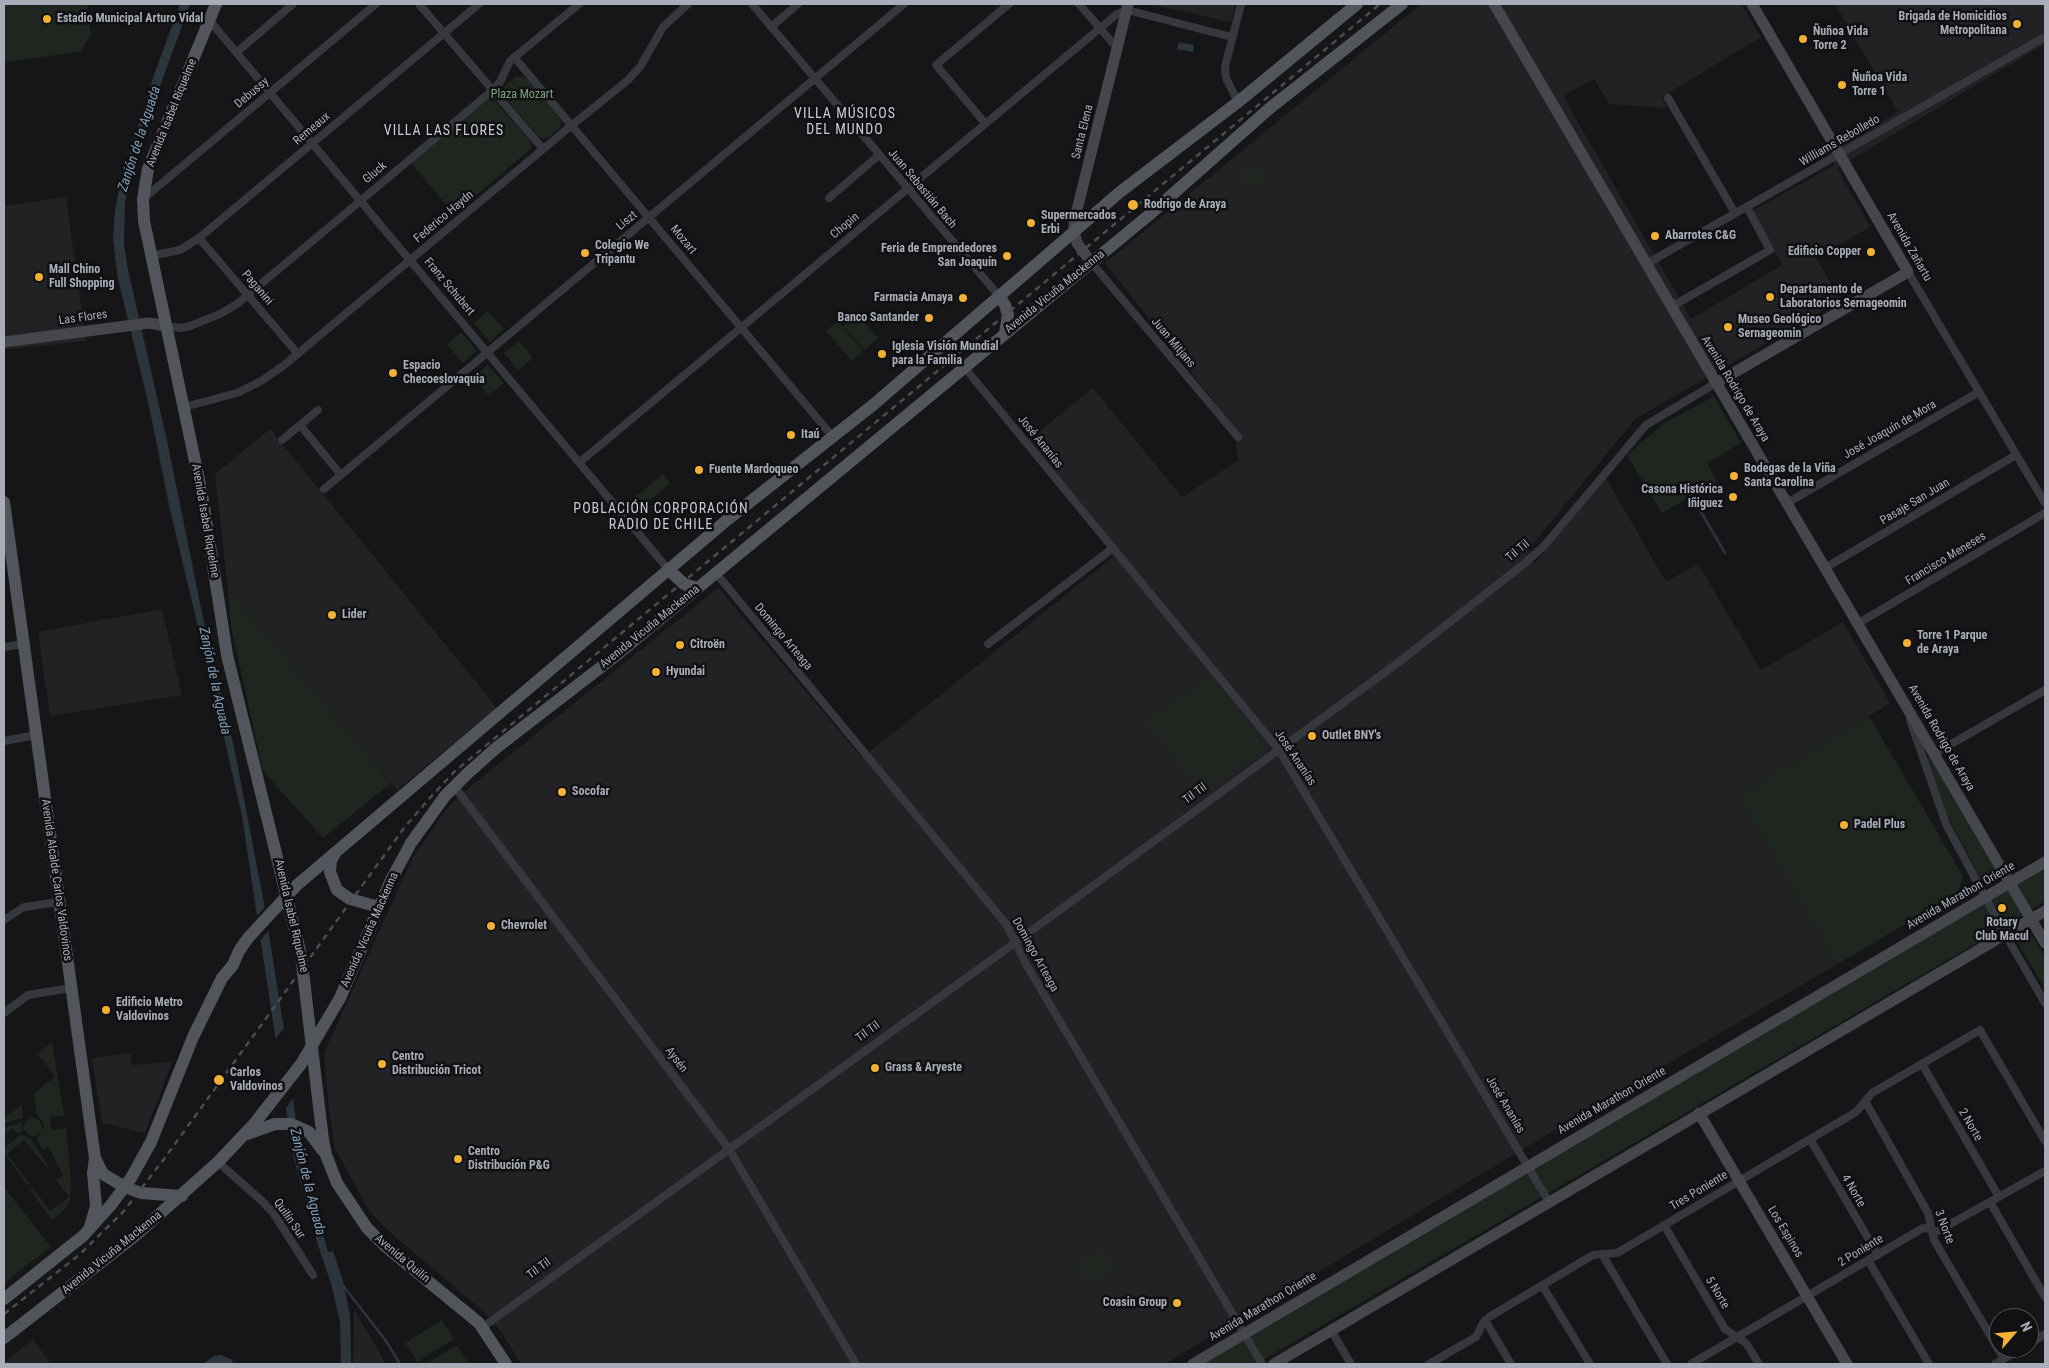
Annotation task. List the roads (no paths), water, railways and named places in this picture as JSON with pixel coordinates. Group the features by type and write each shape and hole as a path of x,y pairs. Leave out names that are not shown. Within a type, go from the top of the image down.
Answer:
{"main road":[{"name":"Avenida Isabel Riquelme","path":"216,4 148,169 143,199 144,220 202,494 227,655 287,894 305,979 312,1047"},
{"path":"4,1299 51,1263 89,1229 125,1187 151,1142 182,1062 226,972 234,964 239,951 287,894 668,569 745,505 873,405 1074,231 1139,177 1238,102 1357,4"},
{"name":"Avenida Vicuña Mackenna","path":"4,1338 105,1261 182,1196 246,1134 312,1047 340,998 379,907 411,843 436,807 454,786 502,744 716,573 1176,193 1270,108 1402,4"},
{"name":"Avenida Rodrigo de Araya","path":"1494,4 2045,943"},
{"name":"Avenida Zañartu","path":"1752,4 1908,272"},
{"name":"Santa Elena","path":"1074,231 1074,222 1128,7"},
{"path":"1074,231 1077,243 1091,262"},
{"name":"Til Til","path":"1716,383 1908,272"},
{"path":"999,296 1007,310 1006,332"},
{"name":"Las Flores","path":"4,342 149,323 166,326"},
{"name":"Avenida Alcalde Carlos Valdovinos","path":"4,502 95,1158 103,1174 125,1187 141,1193 182,1196"},
{"path":"668,569 684,584 697,588"},
{"path":"336,851 331,860 330,872 337,890 350,899 379,907"},
{"name":"Avenida Marathon Oriente","path":"1193,1364 2045,862"},
{"path":"1274,1364 2045,911"},
{"name":"Avenida Quilín","path":"312,1047 318,1106 326,1155 341,1190 358,1217 384,1246 469,1313 483,1327 506,1364"},
{"name":"Los Espinos","path":"1699,1113 1847,1364"},
{"path":"246,1134 280,1123 298,1126 309,1132 326,1155"},
{"path":"89,1229 96,1206 93,1173 95,1158"}],"street":[{"path":"237,52 293,4"},
{"name":"Debussy","path":"143,199 376,4"},
{"path":"419,4 543,149"},
{"name":"Remeaux","path":"151,256 180,250 199,238 479,4"},
{"name":"Gluck","path":"166,326 180,328 201,322 220,314 248,295 493,90 500,82 507,65 514,57 579,4"},
{"name":"Federico Haydn","path":"184,407 225,397 249,387 273,373 298,354 634,74 663,27 688,4"},
{"name":"Juan Sebastián Bach","path":"752,4 999,296"},
{"path":"771,27 798,4"},
{"name":"Liszt","path":"324,489 904,4"},
{"path":"985,123 936,65 1009,4"},
{"path":"1079,4 1118,49"},
{"path":"1238,102 1226,78 1225,67 1241,4"},
{"path":"1128,7 1232,37"},
{"name":"Chopin","path":"580,462 1099,28 1128,7"},
{"name":"Franz Schubert","path":"210,20 668,569"},
{"name":"Williams Rebolledo","path":"1646,264 2045,36"},
{"name":"Mozart","path":"514,57 833,437"},
{"path":"1668,98 1735,214"},
{"path":"829,198 879,155"},
{"path":"1671,307 1770,250 1747,207"},
{"name":"Paganini","path":"199,238 298,354"},
{"name":"Juan Mitjans","path":"1091,262 1238,437"},
{"name":"Avenida Zañartu","path":"1908,272 2045,503"},
{"name":"José Ananías","path":"964,367 1278,750 1549,1202"},
{"name":"Til Til","path":"483,1327 1016,942 1399,662 1534,556 1646,425 1716,383"},
{"name":"José Joaquín de Mora","path":"1787,503 1979,392"},
{"path":"282,440 318,410"},
{"path":"300,425 341,475"},
{"name":"Pasaje San Juan","path":"1824,568 2016,455"},
{"name":"Francisco Meneses","path":"1857,624 2045,513"},
{"path":"988,644 1113,548"},
{"name":"Domingo Arteaga","path":"716,573 1006,924 1026,964 1262,1364"},
{"path":"4,647 24,644"},
{"path":"1934,754 2045,690"},
{"path":"1904,704 1941,813 1985,898 2045,1003"},
{"path":"4,740 36,735"},
{"name":"Aysén","path":"454,786 729,1149 856,1364"},
{"path":"4,920 24,907 59,902"},
{"path":"4,1013 28,995 71,988"},
{"name":"Tres Poniente","path":"1432,1364 1476,1337 1485,1320 1542,1285 1592,1256 1617,1253 1856,1112 1874,1092 1980,1030 2045,1141"},
{"name":"2 Norte","path":"1922,1064 1999,1196"},
{"name":"3 Norte","path":"1865,1101 1928,1213 1934,1240 2004,1359"},
{"name":"4 Norte","path":"1810,1139 1878,1254"},
{"name":"Quilín Sur","path":"218,1162 256,1195 274,1214 314,1275"},
{"name":"2 Poniente","path":"1691,1364 1923,1228 1936,1232 2045,1171"},
{"path":"1990,1202 2045,1297"},
{"name":"5 Norte","path":"1664,1225 1725,1329 1746,1343 1759,1364"},
{"path":"1602,1254 1667,1364"},
{"path":"1868,1260 1929,1364"},
{"path":"1542,1285 1590,1364"},
{"path":"1485,1320 1511,1364"},
{"path":"1331,1330 1351,1364"},
{"path":"1995,1364 2004,1359"}],"water":[{"name":"Zanjón de la Aguada","path":"180,4 190,4 131,171 125,203 124,244 128,270 168,445 203,618 234,747 264,903 305,1171 328,1252 333,1251 343,1281 350,1315 351,1364 341,1364 340,1323 332,1287 317,1242 293,1155 242,816 170,510 149,406 118,279 115,257 113,238 115,210 121,180 154,75"},
{"path":"1179,42 1194,45 1193,52 1177,49"},
{"path":"220,1355 231,1359 234,1364 203,1364 214,1356"}],"waterway":[{"path":"1689,491 1725,553"},
{"path":"342,1284 386,1341 400,1364"}],"railway":[{"path":"4,1314 79,1255 123,1212 164,1159 404,828 454,772 1380,4"}],"place":[{"name":"Estadio Municipal Arturo Vidal","path":"47,19"},
{"name":"Brigada de Homicidios Metropolitana","path":"2017,24"},
{"name":"Ñuñoa Vida Torre 2","path":"1803,39"},
{"name":"Ñuñoa Vida Torre 1","path":"1842,85"},
{"name":"Rodrigo de Araya","path":"1133,205"},
{"name":"Supermercados Erbi","path":"1031,223"},
{"name":"Abarrotes C&G","path":"1655,236"},
{"name":"Edificio Copper","path":"1871,252"},
{"name":"Colegio We Tripantu","path":"585,253"},
{"name":"Feria de Emprendedores San Joaquín","path":"1007,256"},
{"name":"Mall Chino Full Shopping","path":"39,277"},
{"name":"Departamento de Laboratorios Sernageomin","path":"1770,297"},
{"name":"Farmacia Amaya","path":"963,298"},
{"name":"Banco Santander","path":"929,318"},
{"name":"Museo Geológico Sernageomin","path":"1728,327"},
{"name":"Iglesia Visión Mundial para la Familia","path":"882,354"},
{"name":"Espacio Checoeslovaquia","path":"393,373"},
{"name":"Itaú","path":"791,435"},
{"name":"Fuente Mardoqueo","path":"699,470"},
{"name":"Bodegas de la Viña Santa Carolina","path":"1734,476"},
{"name":"Casona Histórica Iñiguez","path":"1733,497"},
{"name":"Lider","path":"332,615"},
{"name":"Torre 1 Parque de Araya","path":"1907,643"},
{"name":"Citroën","path":"680,645"},
{"name":"Hyundai","path":"656,672"},
{"name":"Outlet BNY's","path":"1312,736"},
{"name":"Socofar","path":"562,792"},
{"name":"Padel Plus","path":"1844,825"},
{"name":"Rotary Club Macul","path":"2002,908"},
{"name":"Chevrolet","path":"491,926"},
{"name":"Edificio Metro Valdovinos","path":"106,1010"},
{"name":"Centro Distribución Tricot","path":"382,1064"},
{"name":"Grass & Aryeste","path":"875,1068"},
{"name":"Carlos Valdovinos","path":"219,1080"},
{"name":"Centro Distribución P&G","path":"458,1159"},
{"name":"Coasin Group","path":"1177,1303"}],"district":[{"name":"VILLA MÚSICOS DEL MUNDO","path":"845,122"},
{"name":"VILLA LAS FLORES","path":"444,131"},
{"name":"POBLACIÓN CORPORACIÓN RADIO DE CHILE","path":"661,518"}],"park label":[{"name":"Plaza Mozart","path":"522,95"}]}
